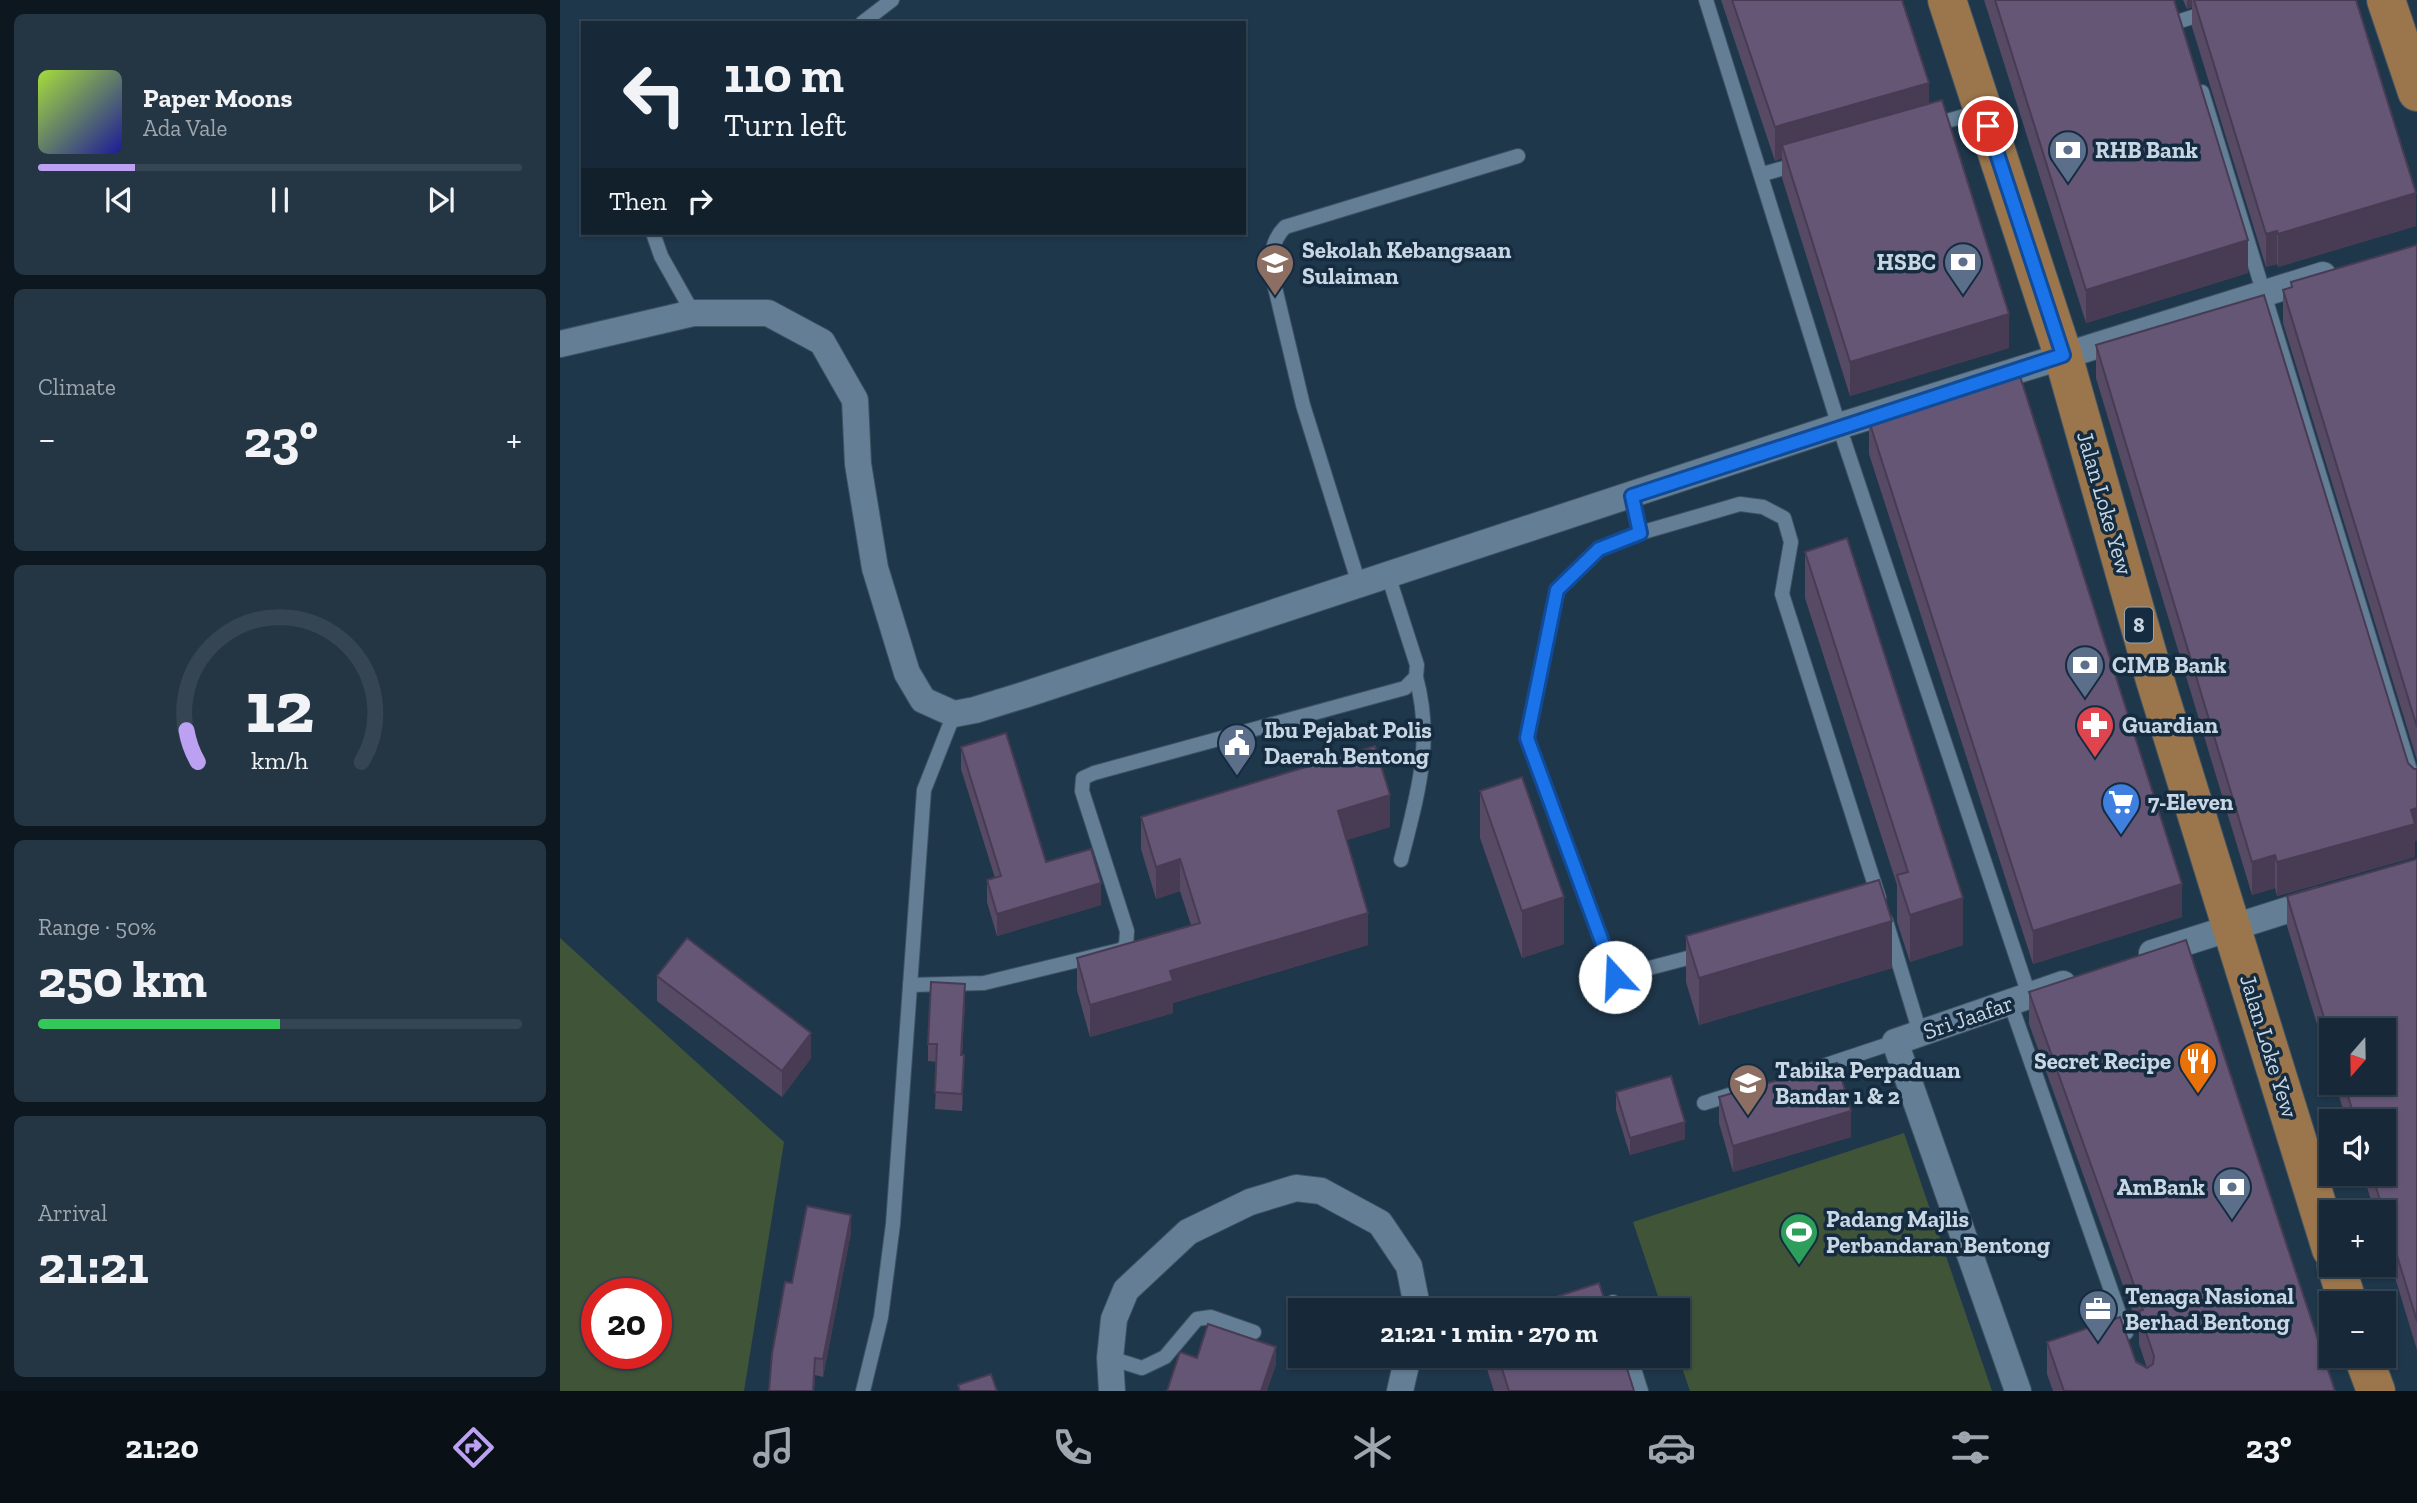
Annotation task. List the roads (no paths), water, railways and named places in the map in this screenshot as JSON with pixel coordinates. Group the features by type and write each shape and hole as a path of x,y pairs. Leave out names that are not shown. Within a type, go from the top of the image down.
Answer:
{"main road":[{"name":"Jalan Loke Yew","path":"1947,0 2063,355 2155,680 2319,1211"},
{"path":"2386,0 2417,92"}],"street":[{"path":"560,344 692,313 768,313 822,342 855,400 858,464 875,568 907,673 923,701 954,714 1027,694 1839,426 2341,270"},
{"path":"2131,960 2232,925 2338,895"},
{"name":"Sri Jaafar","path":"2018,1391 1908,1038 2093,973"},
{"path":"1112,1391 1110,1358 1114,1319 1126,1290 1188,1232 1250,1202 1296,1188 1321,1191 1380,1223 1409,1266 1415,1298"},
{"path":"1400,1391 1405,1368"}],"lane":[{"path":"865,21 892,0"},
{"path":"1706,0 2132,1352"},
{"path":"2181,22 2246,0"},
{"path":"2196,73 2417,793"},
{"path":"1918,129 1983,111"},
{"path":"1359,584 1303,405 1273,279 1271,258 1277,235 1285,227 1518,156"},
{"path":"1763,174 1815,159"},
{"path":"654,235 661,256 692,313"},
{"path":"1632,496 1640,533"},
{"path":"1721,949 1615,977 1527,738 1557,590 1599,549 1640,533 1740,504 1763,507 1784,518 1791,542 1782,594 1875,909 1908,1038 1783,1079"},
{"path":"1388,575 1417,665 1416,677 1425,708 1422,778 1401,860"},
{"path":"910,985 984,983 1120,950 1126,946 1127,931 1082,791 1087,775 1405,688 1416,677"},
{"path":"863,1391 881,1317 889,1264 924,790 954,714"},
{"path":"1704,1103 1757,1087"},
{"path":"1110,1358 1142,1368 1165,1357 1197,1319 1211,1317 1254,1332"},
{"path":"1634,1368 1641,1391"}],"place":[{"name":"RHB Bank","path":"2068,184"},
{"name":"HSBC","path":"1963,296"},
{"name":"Sekolah Kebangsaan Sulaiman","path":"1275,297"},
{"name":"CIMB Bank","path":"2085,699"},
{"name":"Guardian","path":"2095,759"},
{"name":"Ibu Pejabat Polis Daerah Bentong","path":"1237,777"},
{"name":"7-Eleven","path":"2121,836"},
{"name":"Secret Recipe","path":"2198,1095"},
{"name":"Tabika Perpaduan Bandar 1 & 2","path":"1748,1117"},
{"name":"AmBank","path":"2232,1221"},
{"name":"Padang Majlis Perbandaran Bentong","path":"1799,1266"},
{"name":"Tenaga Nasional Berhad Bentong","path":"2098,1343"}]}
